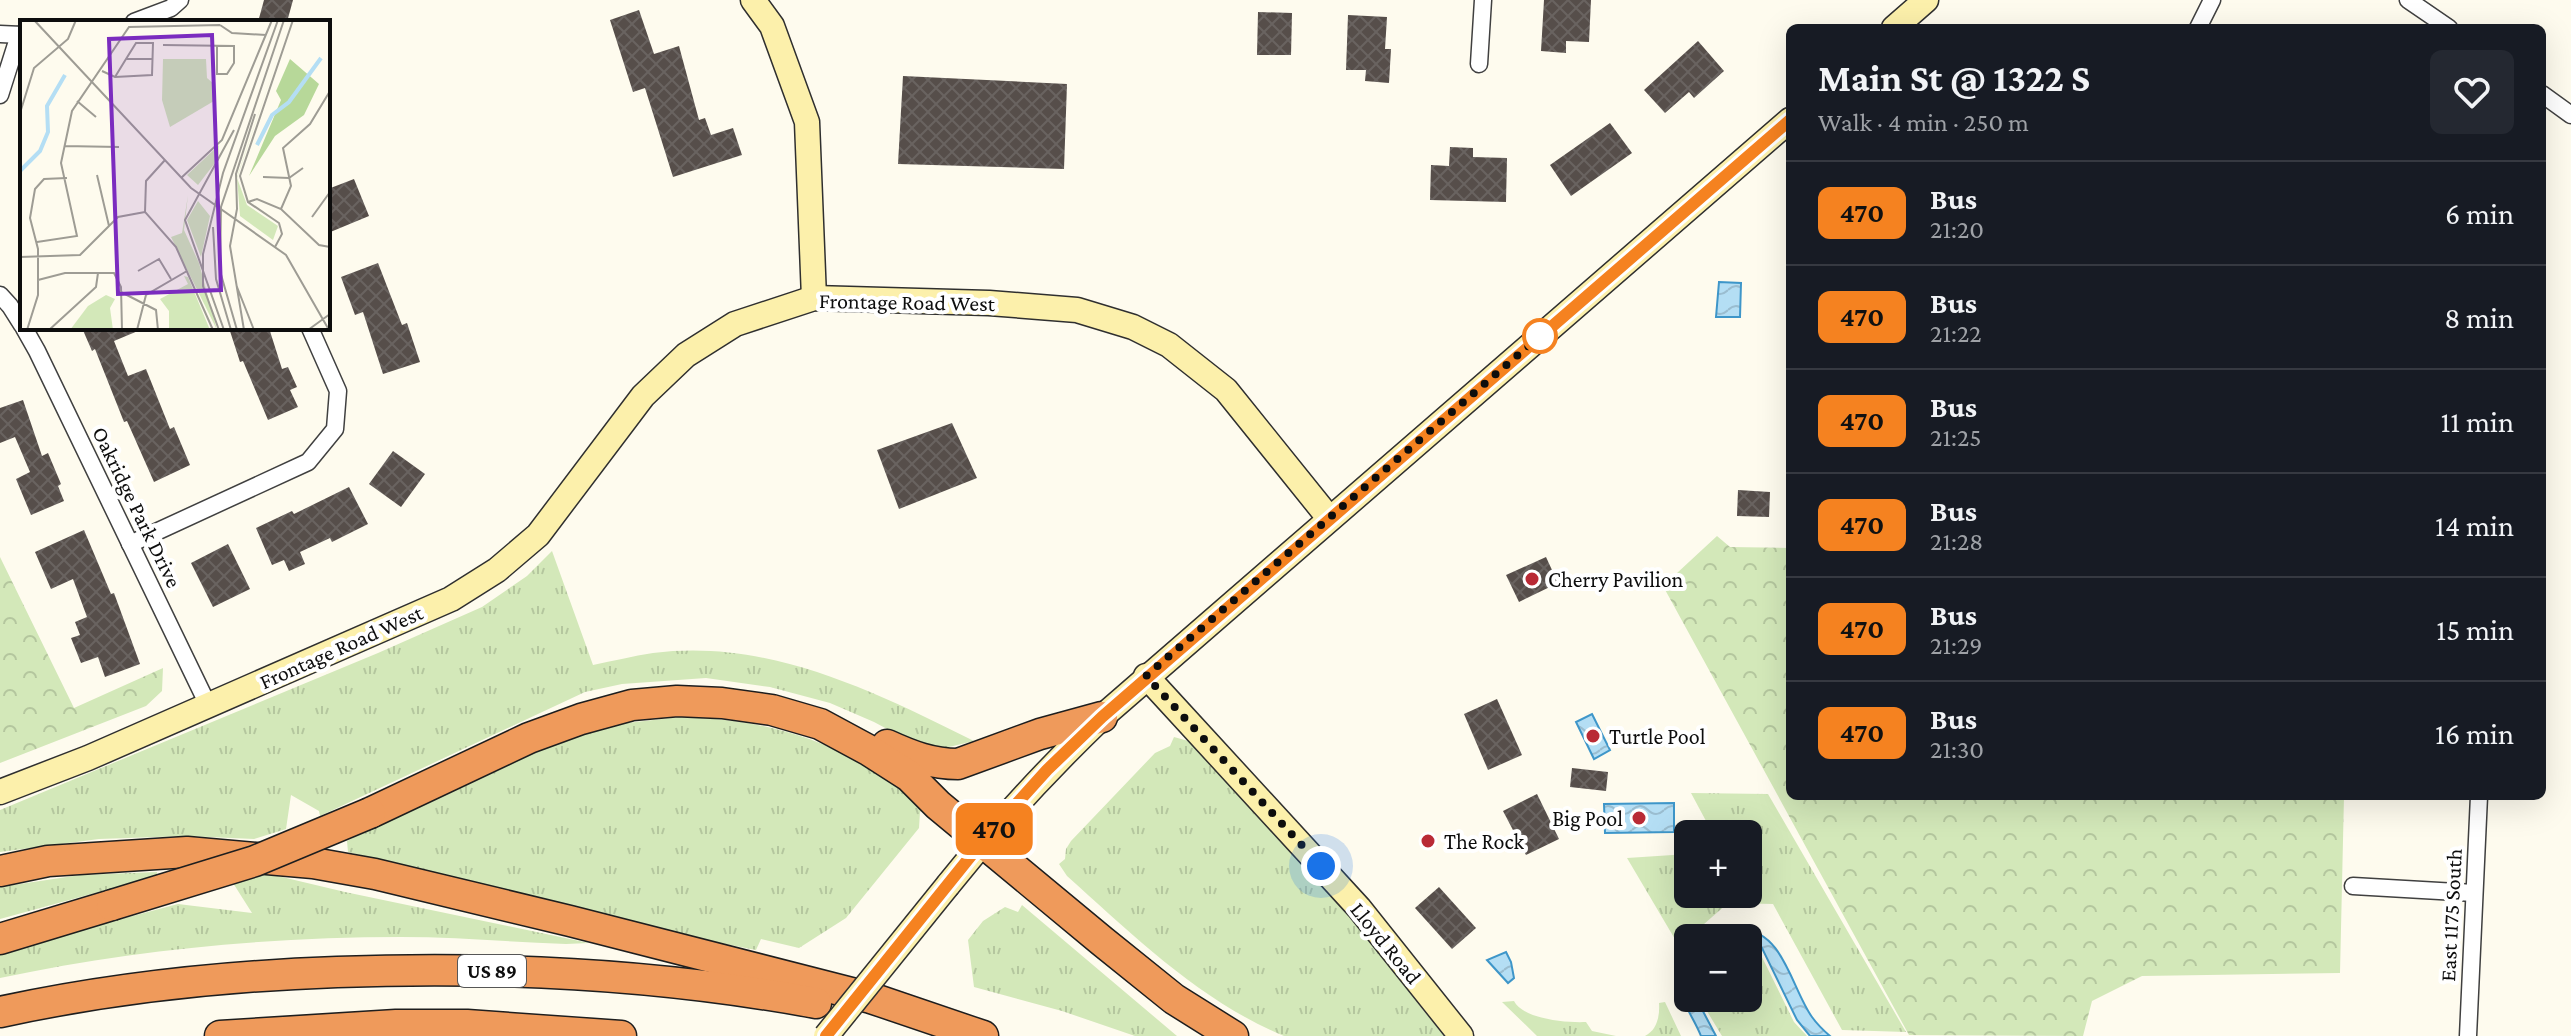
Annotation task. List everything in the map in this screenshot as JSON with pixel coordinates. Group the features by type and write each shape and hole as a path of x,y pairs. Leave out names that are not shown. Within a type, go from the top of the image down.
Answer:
{"highway":[{"path":"0,939 255,861 370,813 529,738 581,719 632,705 677,701 722,703 772,710 820,724 909,776 938,805 1174,999 1233,1036"},
{"path":"834,731 848,729 915,758 958,764 1040,734 1102,717"},
{"path":"0,871 48,861 187,852 313,863 375,874 570,921 856,994 982,1036"},
{"name":"US 89","path":"0,1012 212,979 425,969 661,980 779,996 982,1036"},
{"path":"220,1036 396,1025 467,1025 621,1036"}],"street":[{"path":"139,20 171,8 180,0"},
{"path":"753,0 772,26 807,122 814,298"},
{"path":"1479,64 1483,0"},
{"path":"1899,24 1926,0"},
{"path":"2200,24 2212,0"},
{"path":"2408,0 2443,24"},
{"path":"0,34 20,35 0,95"},
{"path":"2546,97 2571,115"},
{"path":"826,1036 982,842 1047,770 1102,717 1786,123"},
{"name":"Oakridge Park Drive","path":"0,295 20,322"},
{"name":"Frontage Road West","path":"0,792 88,758 451,599 497,570 538,535 643,396 686,355 735,324 814,298 989,303 1077,310 1133,327 1169,345 1226,390 1329,518"},
{"name":"Oakridge Park Drive","path":"25,330 208,705"},
{"path":"130,544 308,462 335,429 338,391 311,330"},
{"name":"Lloyd Road","path":"1146,676 1359,908 1461,1036"},
{"name":"East 1175 South","path":"2468,1036 2479,800"},
{"path":"2353,886 2474,893"}],"green space":[{"path":"1717,536 1730,547 1786,548 1786,800 2344,800 2340,973 2142,976 2092,1001 2083,1036 1909,1035 1663,586"},
{"path":"552,551 593,665 653,653 696,650 779,661 820,673 898,704 974,741 949,747 948,752 906,739 830,703 770,687 706,678 622,684 585,692 320,816 319,811 291,795 286,829 254,839 186,836 99,839 0,852 0,810 482,607 527,576"},
{"path":"0,557 74,708 163,668 162,691 146,706 0,763"},
{"path":"680,717 728,720 772,728 837,750 886,776 918,800 925,808 920,812 919,828 846,918 799,948 761,939 756,950 348,852 347,841 397,814 529,753 609,725"},
{"path":"1174,737 1192,742 1333,892 1445,1036 1284,1036 1253,1022 1196,986 1143,944 1067,876 1059,864 1065,859 1071,841 1155,753 1170,746"},
{"path":"1691,793 1768,794 1906,1032 1842,1030 1773,904 1762,904 1762,820 1705,820"},
{"path":"1674,855 1674,908 1722,908 1704,924 1674,924 1674,938 1627,858"},
{"path":"157,872 157,876 0,919 0,887 80,875"},
{"path":"261,872 589,943 422,937 301,939 149,953 0,978 0,951 178,904 252,913 233,883"},
{"path":"1022,905 1177,1036 1135,1036 1062,1011 974,987 968,940 983,921 1005,907 1018,912"},
{"path":"1762,957 1794,1022 1807,1036 1722,1036 1707,1012 1762,1012"},
{"path":"1514,1001 1535,1016 1586,1022 1592,1031 1616,1036 1537,1036 1502,1002"},
{"path":"1665,1002 1681,1036 1645,1036 1657,1022 1659,1003"}],"water":[{"path":"1719,282 1741,283 1740,317 1716,317"},
{"name":"Turtle Pool","path":"1592,714 1610,750 1594,759 1576,722"},
{"name":"Big Pool","path":"1674,803 1674,832 1605,833 1604,804"},
{"path":"1762,936 1785,963 1812,1017 1830,1036 1810,1036 1797,1020 1762,948"},
{"path":"1506,952 1514,978 1508,983 1487,960"},
{"path":"1689,1012 1703,1012 1716,1036 1701,1036"}],"building":[{"path":"264,0 293,0 288,20 259,20"},
{"path":"1544,0 1591,0 1589,42 1566,41 1566,53 1541,51"},
{"path":"639,10 654,54 679,46 699,120 705,118 711,135 733,128 742,155 673,177 645,88 633,92 610,20"},
{"path":"1258,12 1292,13 1291,55 1257,55"},
{"path":"1348,15 1387,17 1385,49 1391,49 1389,83 1365,81 1366,70 1346,70"},
{"path":"1698,41 1724,71 1694,98 1689,92 1665,113 1644,90"},
{"path":"903,76 1067,84 1064,169 898,164"},
{"path":"1610,123 1632,153 1571,196 1550,165"},
{"path":"1450,147 1473,148 1473,157 1507,158 1506,202 1430,200 1431,165 1449,166"},
{"path":"354,179 369,216 330,232 330,188"},
{"path":"378,263 402,325 407,323 420,362 383,374 363,312 355,315 341,277"},
{"path":"83,330 140,330 114,341 128,376 146,369 170,429 174,427 190,465 154,482 127,421 124,422 95,349 92,351"},
{"path":"230,330 270,330 282,369 288,367 297,387 290,390 298,407 268,420 243,361 240,362"},
{"path":"23,400 42,456 48,453 61,484 58,486 64,501 31,515 16,479 30,472 15,437 0,443 0,408"},
{"path":"952,423 977,478 899,509 877,450"},
{"path":"393,451 425,474 401,507 369,484"},
{"path":"349,487 368,524 332,542 330,538 300,552 305,564 289,571 284,560 272,565 256,528 292,511 294,514"},
{"path":"1738,490 1770,492 1769,517 1737,516"},
{"path":"84,530 111,594 114,593 140,664 105,677 98,657 81,663 71,638 80,635 75,622 87,617 73,579 51,589 35,552"},
{"path":"228,544 250,589 213,607 191,563"},
{"name":"Cherry Pavilion","path":"1546,557 1558,583 1519,602 1506,575"},
{"path":"1497,699 1522,755 1488,770 1464,714"},
{"path":"1572,768 1608,772 1606,791 1570,787"},
{"path":"1537,794 1559,839 1526,855 1503,811"},
{"path":"1439,887 1476,928 1452,949 1415,908"}],"bus line":[{"name":"470","path":"826,1036 982,842 1047,770 1102,717 1786,123"}],"place":[{"name":"Cherry Pavilion","path":"1532,579"},
{"name":"Turtle Pool","path":"1593,736"},
{"name":"Big Pool","path":"1639,818"},
{"name":"The Rock","path":"1428,841"}],"route":[{"path":"1321,866 1146,676 1540,336"}]}
